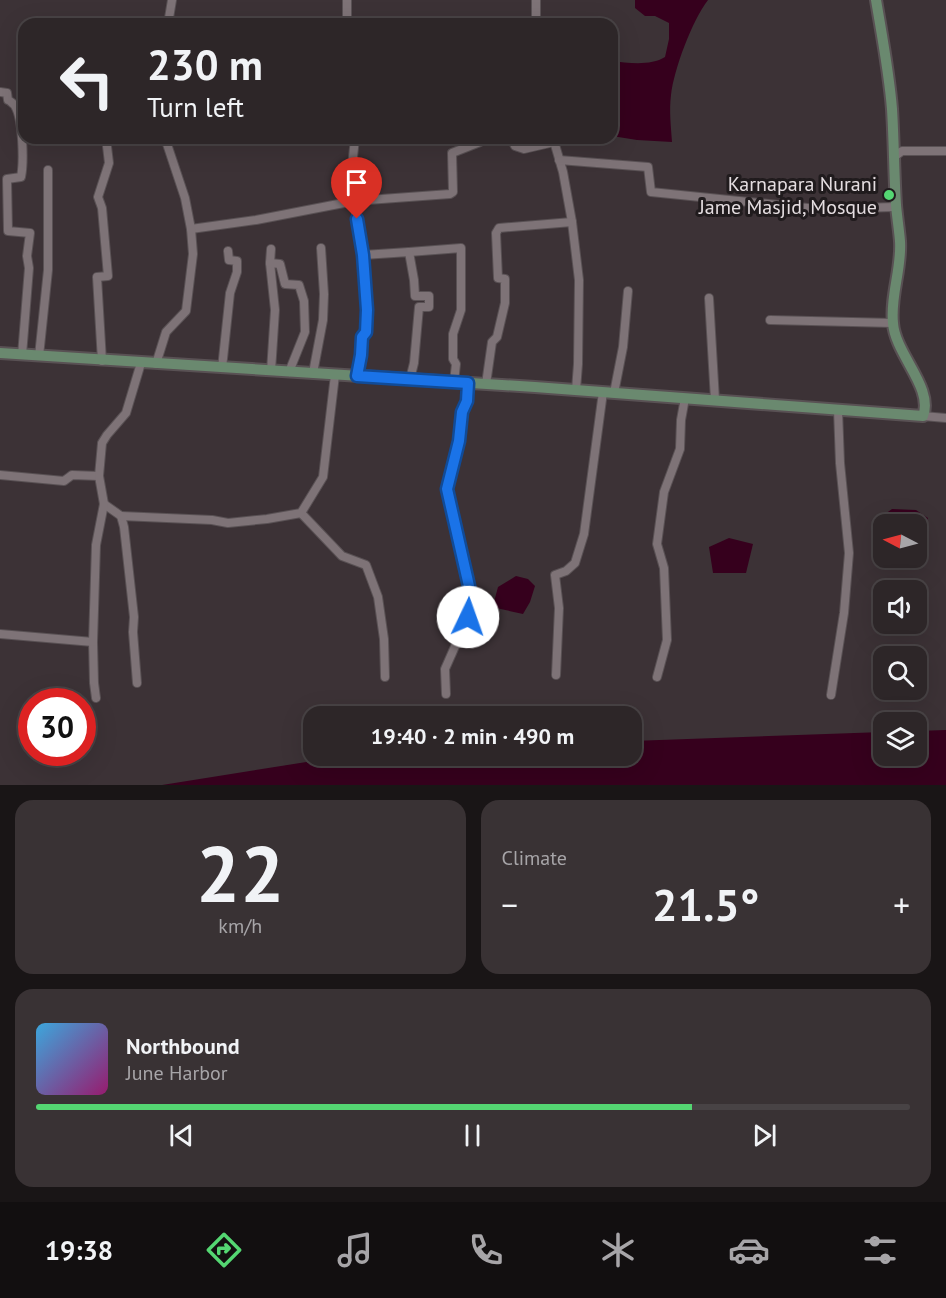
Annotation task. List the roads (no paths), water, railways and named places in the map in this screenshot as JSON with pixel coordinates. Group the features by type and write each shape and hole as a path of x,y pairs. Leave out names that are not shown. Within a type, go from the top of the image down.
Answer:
{"street":[{"path":"169,18 172,0"},
{"path":"347,0 347,18"},
{"path":"536,18 537,0"},
{"path":"876,0 887,60 892,108 896,207 900,244 892,323 902,354 925,396 926,411 923,416"},
{"path":"0,92 7,93 8,100 15,106 18,118"},
{"path":"22,144 24,164 21,177 7,179 8,231 30,233 22,355"},
{"path":"102,361 97,277 108,276 102,207 98,198 109,164 107,144"},
{"path":"156,364 166,332 186,311 193,254 185,198 167,144"},
{"path":"354,144 352,166 354,201 363,255 367,323 366,332 362,337 357,376"},
{"path":"191,229 256,220 354,201 450,194 453,192 452,153 475,144"},
{"path":"514,144 524,149 541,144"},
{"path":"555,144 572,222 579,280 576,390"},
{"path":"894,157 902,151 946,151"},
{"path":"559,160 648,167 651,192 817,209 896,207"},
{"path":"39,356 48,270 48,170"},
{"path":"486,384 492,342 497,338 505,303 505,279 498,278 496,233 499,228 572,222"},
{"path":"313,373 323,320 321,248"},
{"path":"363,255 461,248 461,310 453,334 453,359 456,364 454,382"},
{"path":"271,249 270,263 275,310 271,371"},
{"path":"222,368 230,293 237,272 237,261 229,260 228,250"},
{"path":"409,252 415,296 429,296 429,307 419,307 414,363 410,379"},
{"path":"270,263 280,264 285,284 299,285 304,301 306,332 289,372"},
{"path":"556,675 559,608 555,574 566,571 575,563 584,534 609,392 623,347 628,291"},
{"path":"709,298 715,400"},
{"path":"770,320 892,323"},
{"path":"0,353 609,392 945,418"},
{"path":"95,688 93,642 96,545 104,504 99,476 102,443 126,413 141,363"},
{"path":"104,504 121,516 212,520 228,523 301,513 323,477 335,375"},
{"path":"446,694 445,669 468,617 470,601 469,586 447,489 459,441 462,412 467,401 468,383"},
{"path":"657,677 667,640 664,568 657,544 664,492 680,448 685,398"},
{"path":"831,695 844,613 849,553 840,463 838,410"},
{"path":"0,475 64,481 72,475 99,476"},
{"path":"301,513 342,556 366,565 378,597 384,639 385,677"},
{"path":"121,516 134,617 136,683"},
{"path":"0,634 93,642"}],"place":[{"name":"Karnapara Nurani Jame Masjid, Mosque","path":"889,195"}]}
